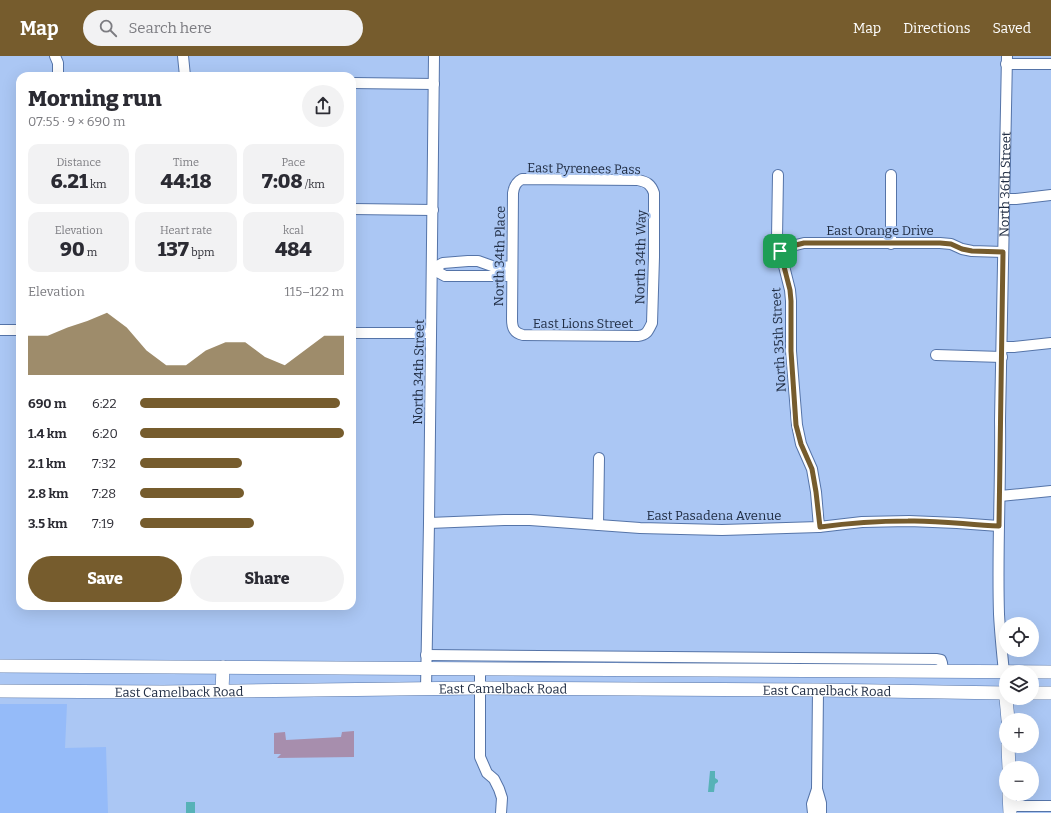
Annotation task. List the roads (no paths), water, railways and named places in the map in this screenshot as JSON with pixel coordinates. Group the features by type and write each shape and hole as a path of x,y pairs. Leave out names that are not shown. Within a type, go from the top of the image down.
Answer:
{"main road":[{"name":"East Camelback Road","path":"0,666 480,669 715,664 999,672"},
{"path":"715,664 715,690"},
{"path":"222,691 223,667"},
{"name":"East Camelback Road","path":"1039,672 1051,672"},
{"name":"East Camelback Road","path":"0,691 162,692 480,688 999,693"},
{"path":"1039,693 1051,693"}],"street":[{"path":"55,56 58,63 58,72"},
{"path":"183,56 185,72"},
{"name":"North 34th Street","path":"426,689 434,56"},
{"path":"1007,60 1051,64"},
{"name":"North 36th Street","path":"1003,665 999,615 999,526 1007,60"},
{"path":"356,84 434,84"},
{"name":"North 35th Street","path":"778,175 777,238 790,290 791,351 796,425 801,444 812,469 820,527"},
{"path":"891,175 891,244"},
{"name":"East Pyrenees Pass","path":"518,181 522,179 638,180 650,184"},
{"name":"North 34th Place","path":"515,332 512,326 513,193 514,187 518,181"},
{"name":"North 34th Way","path":"649,330 652,323 654,257 654,193 650,184"},
{"path":"1004,199 1051,195"},
{"path":"356,210 433,210"},
{"name":"East Orange Drive","path":"780,251 804,243 940,243 951,244 962,249 972,251 1003,252"},
{"path":"468,261 468,276"},
{"path":"432,269 443,263 478,261 512,271"},
{"path":"432,269 445,276 468,276 512,271"},
{"path":"0,330 16,330"},
{"name":"East Lions Street","path":"515,332 523,335 638,336 644,335 649,330"},
{"path":"356,333 431,333"},
{"path":"936,355 1002,352 1014,347 1051,343"},
{"path":"598,525 599,458"},
{"path":"1000,496 1051,491"},
{"name":"East Pasadena Avenue","path":"429,523 504,520 561,522 640,528 722,530 820,527 862,522 909,520 999,526"},
{"name":"East Camelback Road","path":"426,656 715,664"},
{"path":"480,669 480,757 487,773 494,779 500,789 502,798 501,813"},
{"path":"818,690 817,789 821,803 821,813"},
{"path":"812,813 812,804 817,789"},
{"path":"1009,804 1051,806"}]}
